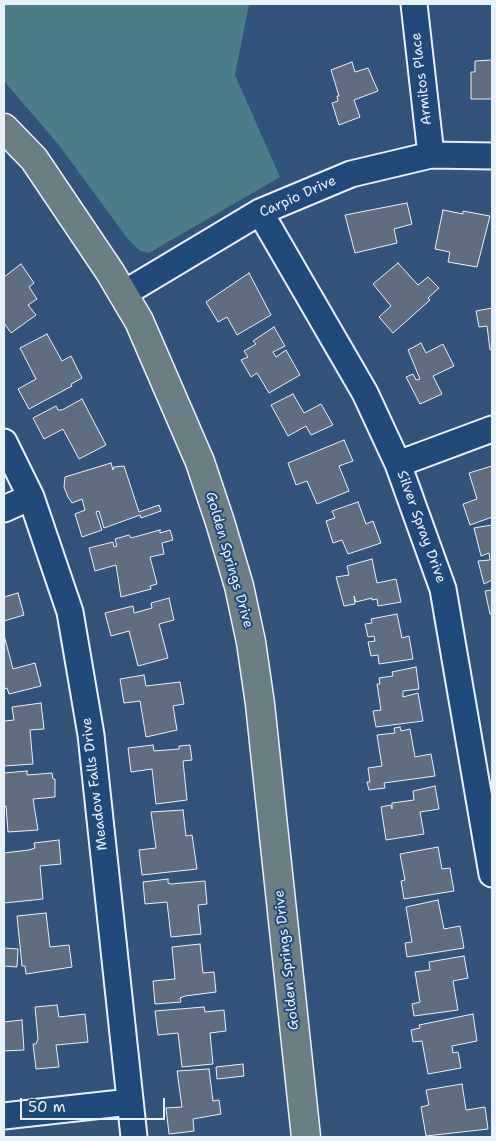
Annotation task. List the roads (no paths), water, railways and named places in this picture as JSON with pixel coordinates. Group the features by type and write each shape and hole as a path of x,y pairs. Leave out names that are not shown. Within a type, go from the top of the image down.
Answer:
{"main road":[{"name":"Golden Springs Drive","path":"4,128 34,160 123,294 139,322 200,462 236,577 251,642 260,704 306,1137"}],"street":[{"name":"Armitos Place","path":"414,4 431,155"},
{"name":"Carpio Drive","path":"123,294 260,212 351,174 431,155 492,156"},
{"name":"Silver Spray Drive","path":"260,212 365,393 398,464 443,589 492,874"},
{"path":"398,464 492,429"},
{"name":"Meadow Falls Drive","path":"4,442 30,497 70,612 91,735 134,1137"},
{"path":"4,509 30,497"},
{"path":"4,1116 130,1102"}]}
